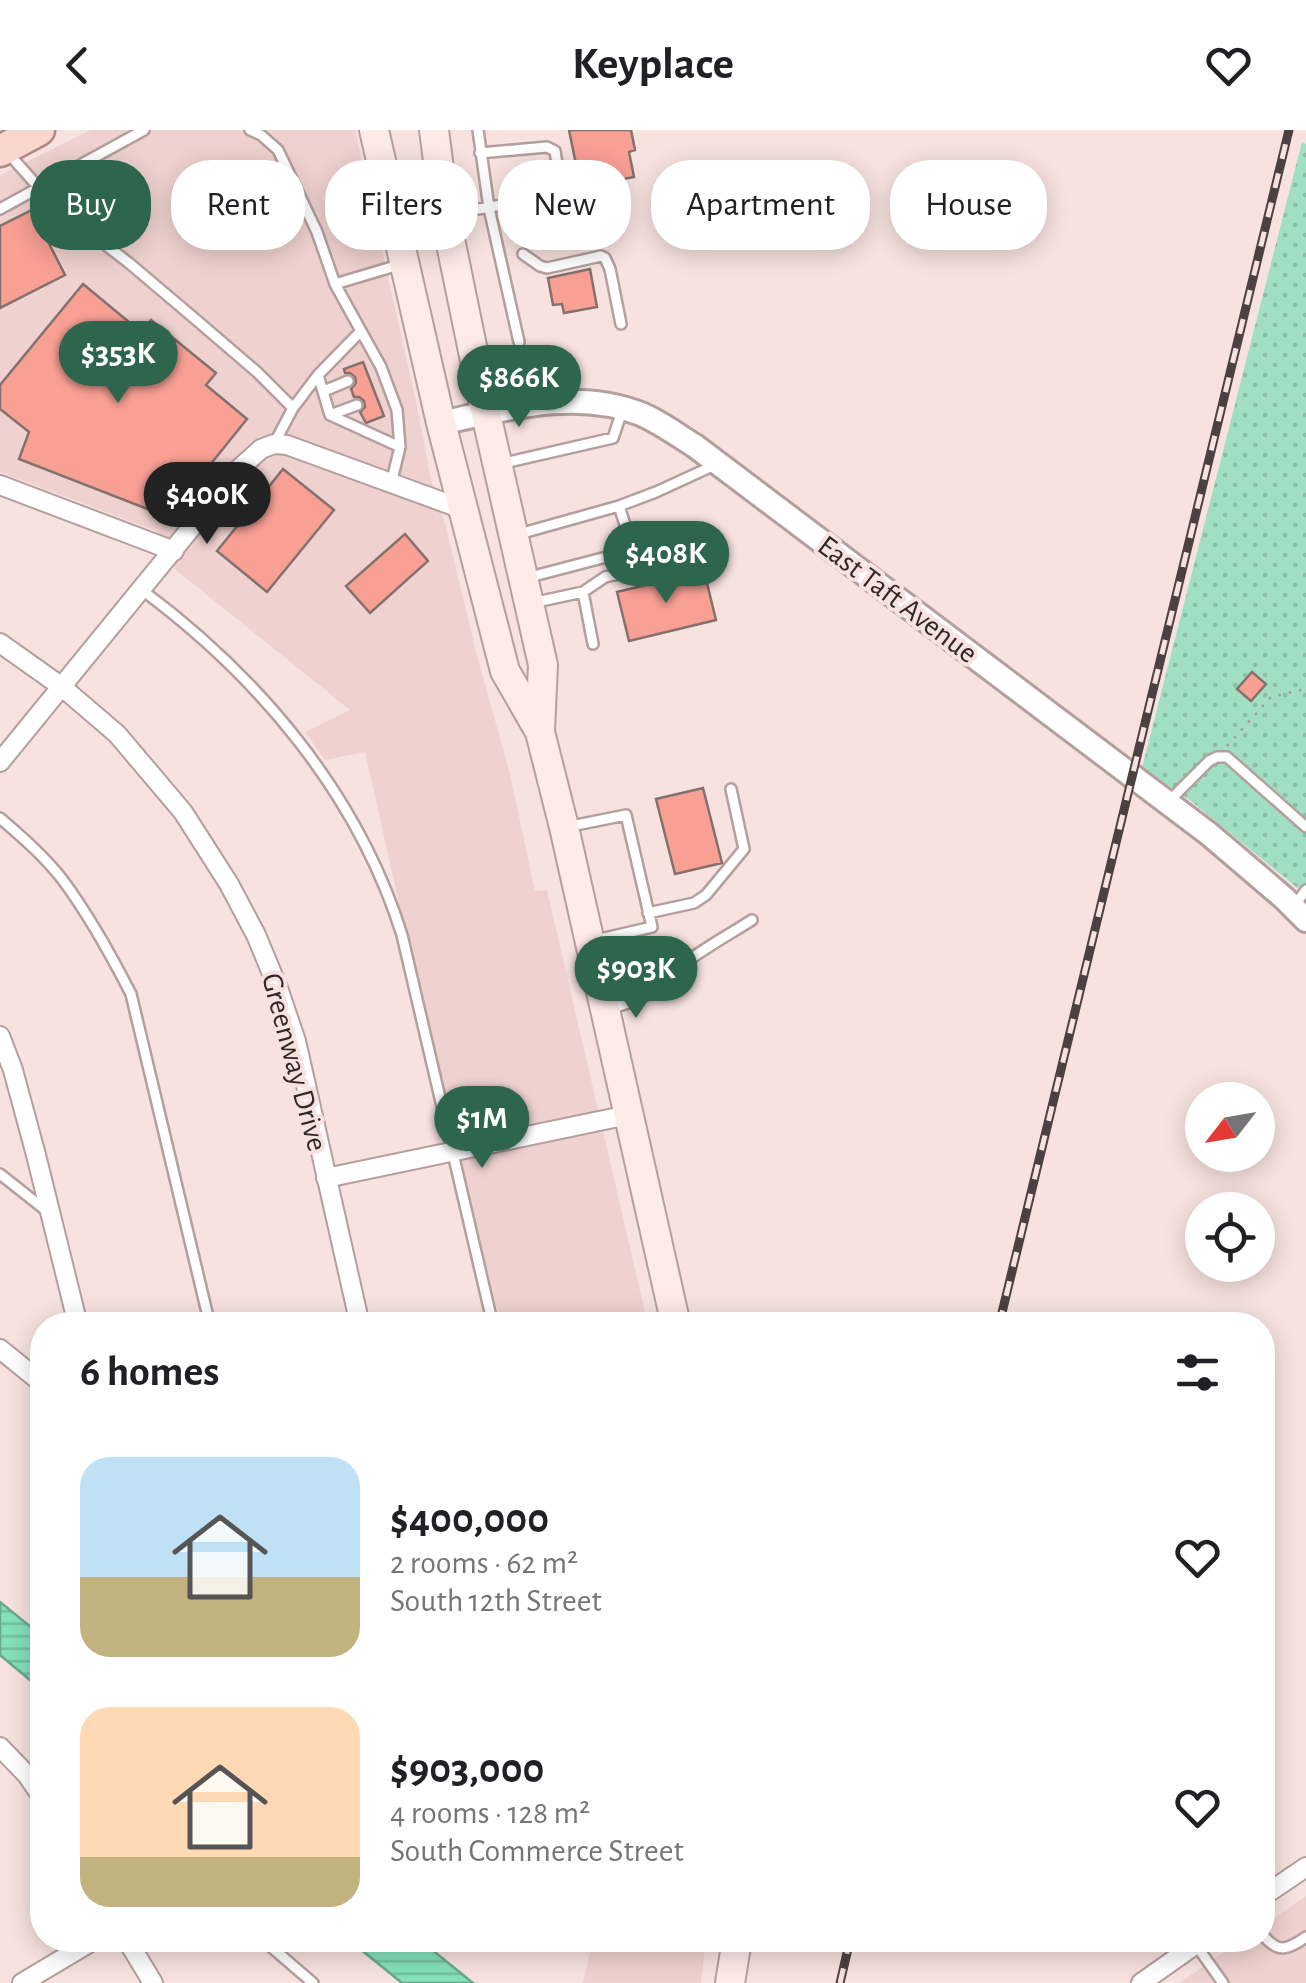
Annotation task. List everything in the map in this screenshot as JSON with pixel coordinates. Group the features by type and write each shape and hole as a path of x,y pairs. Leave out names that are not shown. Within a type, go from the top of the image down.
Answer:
{"main road":[{"path":"1,148 38,130"},
{"path":"374,130 441,423 505,671 540,732 673,1312"},
{"path":"434,130 438,160"},
{"path":"453,250 543,666 540,732"},
{"path":"730,1983 735,1952"}],"street":[{"name":"East Taft Avenue","path":"441,423 529,403 559,401 595,403 636,412 656,422 718,464 1302,906"},
{"path":"0,762 261,449 274,444 303,450 465,510"},
{"path":"0,485 174,551"},
{"name":"Greenway Drive","path":"0,643 62,687 117,734 183,812 229,884 256,935 296,1042 357,1312"},
{"path":"0,1036 13,1070 75,1312"},
{"path":"326,1178 628,1114"},
{"path":"0,1350 30,1374"},
{"path":"0,1747 30,1778"},
{"path":"1275,1889 1306,1867"},
{"path":"22,1983 74,1952"},
{"path":"134,1952 152,1983"},
{"path":"1141,1983 1185,1952"}],"lane":[{"path":"91,160 144,130"},
{"path":"250,130 278,150 335,284 381,367 397,410 400,448 391,484"},
{"path":"478,130 489,208 519,342"},
{"path":"478,210 556,196 561,189 555,151 547,147 480,153"},
{"path":"1,148 30,177"},
{"path":"0,209 30,194"},
{"path":"112,250 257,372 293,408"},
{"path":"524,254 546,268 605,258 621,324"},
{"path":"335,284 405,263"},
{"path":"274,444 293,408 318,375 361,331"},
{"path":"368,373 381,367"},
{"path":"318,375 330,415"},
{"path":"324,391 348,382"},
{"path":"377,399 391,394"},
{"path":"330,415 357,405"},
{"path":"498,465 614,438 622,410"},
{"path":"330,415 400,448"},
{"path":"513,535 619,506 718,464"},
{"path":"526,592 633,550 619,506"},
{"path":"526,592 583,592 605,576 698,556"},
{"path":"142,590 200,636 287,724 332,789 374,863 402,935 490,1312"},
{"path":"583,592 593,644"},
{"path":"1167,803 1209,761 1227,757 1306,827"},
{"path":"648,913 694,903 706,895 744,849 730,789"},
{"path":"564,827 626,814 652,928 588,942"},
{"path":"0,818 60,877 131,994 207,1312"},
{"path":"604,1009 631,1004 654,991 686,963 752,920"},
{"path":"0,1174 50,1214"},
{"path":"1275,1947 1283,1948 1306,1936"},
{"path":"277,1952 313,1983"},
{"path":"1205,1952 1222,1983"}],"path":[{"path":"1227,757 1226,744 1271,698 1306,688"}],"shaded area":[{"path":"91,130 355,130 362,160 325,160 325,250 382,250 431,480 509,770 535,891 547,890 645,1312 498,1312 420,997 365,752 325,760 305,732 350,710 176,570 156,531 0,472 0,175 30,160 30,250 151,250 151,160 30,160"},
{"path":"1302,142 1306,144 1306,895 1191,801 1142,768"},
{"path":"0,1602 30,1626 30,1680 0,1655"},
{"path":"1306,1896 1306,1983 1179,1983 1224,1952 1275,1952 1275,1918"},
{"path":"364,1952 435,1952 473,1983 402,1983"},
{"path":"590,1952 705,1952 701,1983 583,1983"}],"building":[{"path":"569,130 631,130 635,150 629,152 631,160 575,160"},
{"path":"30,211 30,250 52,250 65,275 0,308 0,226"},
{"path":"590,269 597,307 564,313 562,304 553,305 548,278"},
{"path":"83,284 141,332 151,320 216,373 206,385 247,419 168,517 19,459 29,432 0,409 0,385"},
{"path":"363,362 384,416 366,423 360,412 364,401 354,397 351,389 355,377 344,369"},
{"path":"283,469 334,510 267,592 217,551"},
{"path":"405,534 428,561 370,613 346,586"},
{"path":"704,571 716,620 629,641 617,592"},
{"path":"1252,672 1266,684 1251,701 1237,689"},
{"path":"703,788 722,863 675,874 656,799"}],"railway":[{"path":"1002,1312 1289,130"},
{"path":"840,1983 847,1952"}]}
